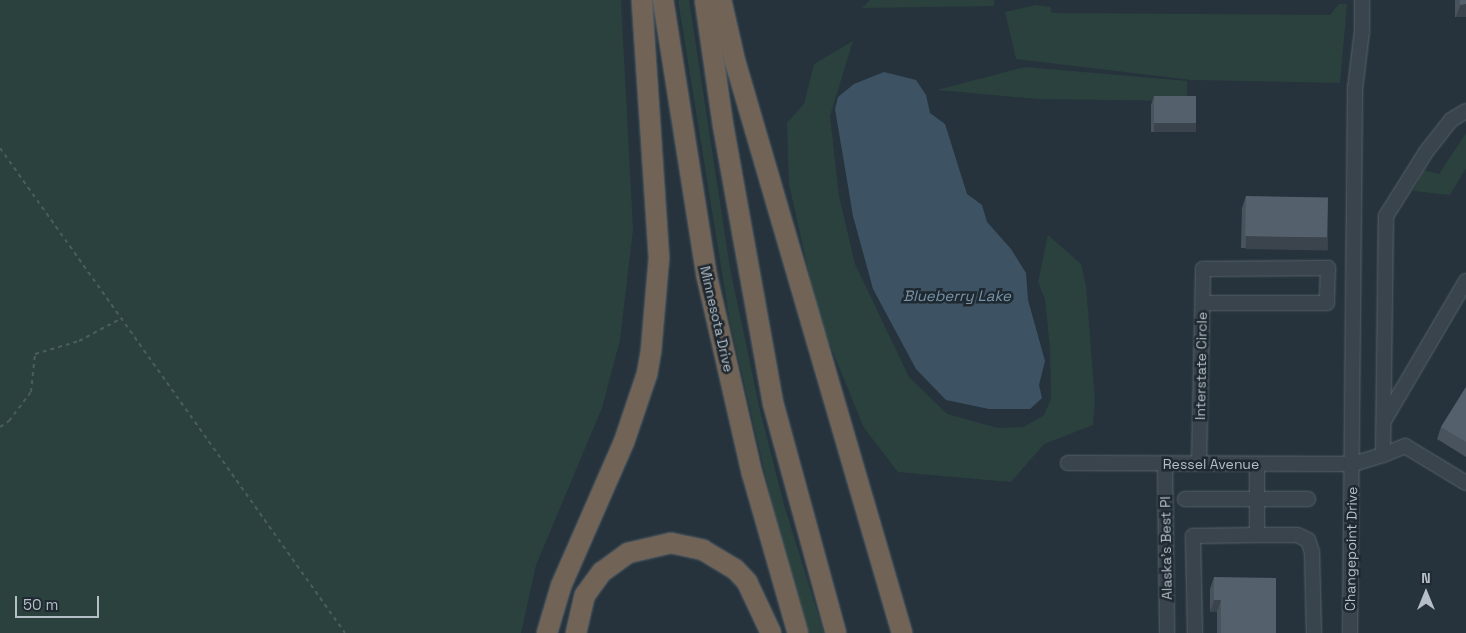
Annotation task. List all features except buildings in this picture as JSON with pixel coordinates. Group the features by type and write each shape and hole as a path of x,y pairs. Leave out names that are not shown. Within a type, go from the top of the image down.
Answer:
{"highway":[{"path":"547,633 561,586 624,442 650,358 659,258 642,0"},
{"name":"Minnesota Drive","path":"663,0 707,277 752,473 798,633"},
{"path":"705,0 750,285 773,403 836,633"},
{"path":"721,0 735,61 902,633"},
{"path":"576,633 585,595 602,572 628,553 671,543 703,550 735,569 747,582 771,633"}],"street":[{"name":"Changepoint Drive","path":"1350,633 1355,89 1362,0"},
{"path":"1383,455 1385,420 1386,216 1426,152 1451,120 1466,112"},
{"name":"Interstate Circle","path":"1199,464 1203,269 1328,268 1327,303 1203,303"},
{"path":"1385,420 1462,299 1466,281"},
{"name":"Ressel Avenue","path":"1068,463 1353,464 1405,446 1466,483"},
{"name":"Alaska's Best PI","path":"1165,464 1167,633"},
{"path":"1257,464 1257,536"},
{"path":"1185,499 1308,499"},
{"path":"1194,633 1193,536 1297,536 1308,540 1312,552 1314,633"}],"path":[{"path":"0,148 123,318 345,633"},
{"path":"0,427 9,421 30,392 35,354 79,341 123,318"}],"green space":[{"path":"0,0 621,0 633,230 620,340 602,408 536,565 521,633 0,633"},
{"path":"678,0 689,0 730,268 759,406 784,505 824,633 809,633 781,543 730,322"},
{"path":"870,0 994,0 994,6 862,8"},
{"path":"1339,4 1347,4 1340,83 1192,80 1016,59 1005,12 1036,5 1050,7 1052,13 1330,15"},
{"path":"853,41 830,116 839,196 855,264 909,377 947,414 998,428 1024,427 1044,415 1051,399 1050,348 1045,299 1038,282 1048,235 1081,264 1086,286 1095,400 1093,425 1044,444 1011,482 898,472 864,428 819,318 789,184 787,123 804,104 814,64"},
{"path":"1025,67 1187,81 1187,101 1038,99 937,90"},
{"path":"1466,133 1466,168 1450,195 1413,191 1424,170 1439,174"}],"water":[{"name":"Blueberry Lake","path":"884,72 916,80 926,95 930,113 945,124 967,194 982,205 987,222 1011,249 1026,273 1028,300 1045,361 1039,385 1042,398 1030,409 989,409 946,400 916,369 873,289 853,216 835,109 838,97 854,84"}]}
